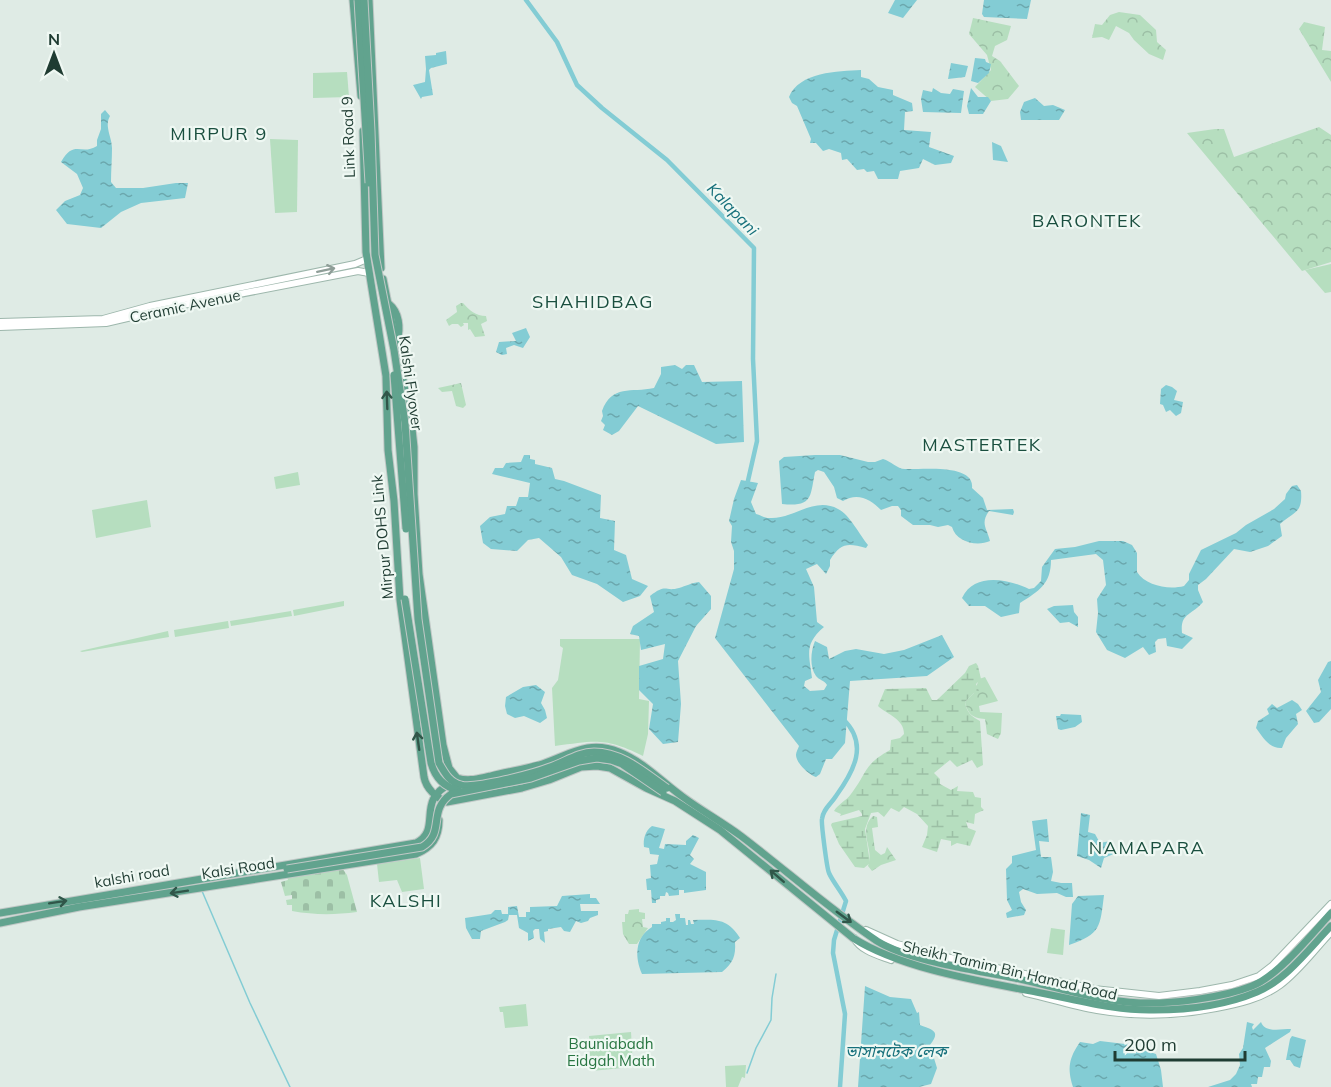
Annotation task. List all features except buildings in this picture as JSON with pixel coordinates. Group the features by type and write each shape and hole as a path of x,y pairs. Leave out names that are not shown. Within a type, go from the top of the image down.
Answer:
{"main road":[{"name":"Link Road 9","path":"353,0 361,102 369,273"},
{"path":"358,0 373,261 391,350 414,606 436,764 444,780 461,791"},
{"name":"Kalshi Flyover","path":"364,0 375,255 403,409 418,619 436,754 442,769"},
{"name":"Link Road 9","path":"369,0 380,265 411,420"},
{"name":"Ceramic Avenue","path":"0,322 103,319 150,306 355,264 367,259"},
{"name":"Ceramic Avenue","path":"0,327 105,323 279,286 358,272 369,273"},
{"name":"Mirpur DOHS Link","path":"369,273 386,376 388,450 402,611 423,771 425,782 435,795"},
{"path":"387,422 395,431 402,432 407,430 411,420"},
{"path":"411,420 419,574 445,758 452,772 458,778 465,780"},
{"path":"388,450 393,440 399,437 407,439 414,447"},
{"path":"419,574 418,586 442,769 449,779 456,783 473,786 531,773 582,754 601,753 627,761 665,790 675,801"},
{"path":"400,583 405,599 431,763 442,783 461,791"},
{"name":"Sheikh Tamim Bin Hamad Road","path":"435,795 442,788 453,783 521,770 548,762 580,748 610,749 631,758 682,797 740,836 827,905 890,947 942,963 1109,999 1153,1003 1202,997 1253,986 1273,972 1331,913"},
{"path":"221,885 236,879 287,869 422,847 430,842 434,835 437,812 441,802 451,794 531,778 579,761 597,758 611,760 682,797"},
{"path":"548,762 555,768 553,778"},
{"name":"Sheikh Tamim Bin Hamad Road","path":"447,802 522,788 581,768 603,766 617,770 646,788 675,801 720,830 749,851 854,938 875,951 949,973 1110,1007 1153,1010 1211,1004 1258,992 1287,971 1331,926"},
{"path":"453,783 448,788 447,794 458,800"},
{"path":"435,795 447,802"},
{"name":"kalshi road","path":"0,913 411,844 427,834 430,804 435,795"},
{"name":"Kalsi Road","path":"0,923 79,907 416,854 426,849 434,841 439,831 440,812 447,802"},
{"path":"860,929 912,949 946,957 1094,989 1159,996 1232,985 1258,976 1272,966 1331,904"},
{"path":"854,938 857,944 871,952 929,972 1095,1010 1153,1016 1176,1015 1236,1004 1262,995 1287,979 1331,932"}],"green space":[{"path":"1119,12 1140,15 1156,30 1157,42 1166,50 1163,60 1149,54 1129,33 1116,26 1109,40 1102,37 1092,38 1095,24 1102,25 1110,15"},
{"path":"973,18 1011,26 1007,40 995,46 992,56 1000,61 1019,86 1008,99 991,101 975,87 991,70 987,55 969,34"},
{"path":"1304,22 1325,27 1322,50 1331,51 1331,82 1299,29"},
{"path":"347,72 349,97 313,98 313,73"},
{"path":"1319,127 1331,135 1331,262 1302,271 1187,133 1224,129 1234,157"},
{"path":"270,139 298,140 297,212 275,213"},
{"path":"1331,264 1331,292 1325,293 1305,270"},
{"path":"461,303 476,314 486,316 487,321 481,324 485,336 475,337 470,329 468,330 468,323 463,323 461,327 458,324 449,326 446,320 457,312 456,306"},
{"path":"461,383 466,405 463,408 456,406 452,391 442,392 438,388"},
{"path":"298,472 300,485 276,489 274,477"},
{"path":"147,500 151,527 96,538 92,510"},
{"path":"344,601 344,606 294,616 293,610"},
{"path":"291,611 292,616 231,626 230,621"},
{"path":"228,621 229,628 175,637 174,630"},
{"path":"168,631 169,637 80,651"},
{"path":"560,639 640,639 639,699 649,701 648,734 643,756 609,743 555,746 552,688 558,680 563,648 560,646"},
{"path":"976,663 981,679 976,684 979,691 965,702 970,714 980,721 983,765 977,768 972,760 957,767 950,760 934,773 940,779 940,784 951,790 958,786 957,791 973,792 975,797 981,798 981,807 984,810 975,814 974,824 966,822 968,828 976,831 970,846 957,843 951,846 951,841 941,839 937,852 922,847 928,826 917,814 904,807 899,812 891,808 884,817 878,812 871,813 865,829 870,863 864,868 855,867 839,844 831,825 862,816 859,810 840,816 841,814 834,811 851,794 870,765 890,750 891,740 900,738 904,734 898,721 878,706 885,689 926,688 932,700 937,700 965,673 969,666"},
{"path":"985,677 998,701 979,706 980,712 1002,713 1001,733 998,739 987,734 985,719 972,715 965,702 974,693 979,679"},
{"path":"873,816 877,817 878,827 872,828 875,850 881,855 885,853 887,847 896,860 872,871 868,866 870,860 866,828"},
{"path":"420,858 424,889 402,892 397,880 379,882 377,864"},
{"path":"342,868 347,875 357,912 308,913 292,911 292,905 287,905 286,900 292,899 292,895 285,896 281,882 288,880 287,877"},
{"path":"639,909 639,912 645,913 645,919 642,919 643,927 648,928 637,944 629,944 623,934 622,922 625,922 625,914 628,914 629,910"},
{"path":"1051,928 1065,930 1063,955 1047,953"},
{"path":"526,1004 528,1026 505,1028 503,1012 500,1012 499,1007"},
{"name":"Bauniabadh Eidgah Math","path":"631,1032 633,1067 591,1071 589,1036"},
{"path":"746,1065 745,1078 742,1077 738,1087 726,1087 725,1066"}],"water":[{"path":"895,0 917,0 903,18 888,13"},
{"path":"984,0 1031,0 1027,19 984,17 982,14"},
{"path":"446,51 447,64 429,70 433,95 421,99 413,85 425,82 425,56"},
{"path":"975,58 985,59 991,64 989,73 978,83 971,81"},
{"path":"951,63 968,66 965,77 948,79"},
{"path":"861,70 861,77 869,79 878,87 893,90 893,95 912,103 913,111 905,112 904,130 931,132 929,147 954,156 951,163 935,165 923,159 919,168 900,171 898,179 878,179 874,171 857,170 847,159 842,160 841,153 829,149 823,151 816,143 810,143 811,139 797,106 789,97 794,89 801,82 820,74"},
{"path":"933,88 941,93 950,94 953,89 964,91 961,113 923,112 921,99 923,90 932,92"},
{"path":"971,88 978,97 988,97 991,101 983,114 969,114 967,106"},
{"path":"1035,98 1044,106 1053,105 1065,110 1059,120 1021,120 1020,112 1024,102"},
{"path":"105,110 110,116 108,128 112,144 111,182 116,188 143,188 188,183 185,198 141,203 121,212 101,228 67,224 56,210 65,201 80,195 83,188 77,174 61,162 74,149 91,149 97,146 101,129 101,114"},
{"path":"992,142 1001,146 1008,162 993,160"},
{"path":"526,328 530,337 523,348 514,345 506,348 507,354 502,355 496,352 499,342 516,341 512,333"},
{"path":"675,365 682,369 686,365 694,365 702,382 742,381 744,442 716,444 638,406 619,431 612,435 603,430 605,425 601,421 602,411 611,397 623,391 654,388 661,374 661,367"},
{"path":"1166,385 1177,391 1174,400 1183,402 1181,413 1176,416 1170,410 1166,412 1160,404 1161,389"},
{"path":"524,455 530,455 530,459 535,460 535,464 552,468 555,479 601,495 600,518 615,521 614,550 626,555 632,579 648,586 640,596 623,602 597,584 572,575 561,557 539,538 528,540 517,551 491,549 483,543 480,526 490,517 505,514 507,506 516,506 519,497 528,497 530,483 492,474 495,468 503,468 506,463 521,462"},
{"path":"840,455 868,462 883,459 902,469 956,471 971,480 972,488 983,498 987,510 1013,509 1014,512 1013,515 989,511 986,515 985,526 990,541 968,542 962,540 948,525 938,527 913,525 901,516 898,506 881,510 864,498 853,497 843,501 837,498 834,487 824,472 818,470 815,472 811,494 805,502 792,505 782,504 779,461 784,457"},
{"path":"741,480 758,483 751,502 756,514 767,518 778,518 820,505 829,506 838,509 846,516 868,545 866,548 854,545 841,547 830,560 826,574 817,564 806,569 814,587 817,622 824,627 813,639 809,650 812,678 805,681 804,686 810,691 824,690 827,685 816,676 812,668 815,641 827,647 829,659 845,651 856,649 884,654 904,650 942,635 954,657 927,676 850,681 845,743 832,759 826,759 820,774 816,777 800,765 796,755 799,746 715,638 734,569 732,526 729,521"},
{"path":"1297,485 1301,491 1299,508 1280,524 1282,536 1268,546 1250,552 1234,549 1198,585 1203,602 1187,615 1183,622 1182,633 1193,638 1182,649 1167,646 1166,638 1155,642 1156,652 1149,655 1143,647 1125,658 1107,650 1096,632 1097,599 1106,585 1103,560 1096,554 1051,560 1049,575 1043,586 1020,603 1019,613 1001,617 985,606 969,606 962,598 967,590 983,581 1002,581 1029,589 1034,588 1041,581 1042,567 1055,549 1099,541 1123,541 1132,545 1137,553 1137,572 1146,581 1165,587 1184,586 1189,580 1189,574 1201,550 1236,533 1274,509 1285,499 1292,486"},
{"path":"699,582 711,596 711,609 696,626 678,661 681,704 678,742 663,744 649,729 653,704 639,690 639,666 663,659 665,644 641,650 639,636 630,634 633,626 654,612 650,596 663,589 674,589"},
{"path":"1073,605 1078,617 1078,627 1069,622 1060,623 1047,609 1054,606"},
{"path":"1331,661 1331,709 1319,722 1314,723 1306,711 1321,692 1318,680 1328,662"},
{"path":"536,685 545,692 541,703 547,718 540,723 524,716 515,718 507,714 506,697 523,687"},
{"path":"1292,700 1302,710 1296,714 1298,724 1286,738 1282,748 1273,747 1256,728 1258,721 1269,714 1267,709 1272,704 1277,708"},
{"path":"1081,715 1082,722 1075,727 1058,729 1056,716"},
{"path":"1081,813 1090,815 1088,832 1095,834 1100,843 1110,841 1116,853 1104,858 1101,868 1077,856"},
{"path":"1047,819 1049,842 1039,841 1041,857 1051,857 1053,872 1051,881 1072,883 1073,897 1057,893 1037,894 1023,889 1019,892 1026,910 1024,915 1007,918 1006,913 1012,910 1007,900 1006,869 1012,863 1012,856 1036,850 1032,821"},
{"path":"652,826 665,829 659,848 664,849 665,844 686,845 686,841 693,835 699,838 690,855 694,859 690,864 706,872 706,890 684,893 684,890 679,890 679,895 669,896 666,892 665,896 660,896 656,903 652,903 651,890 647,890 646,879 651,878 650,865 657,864 659,855 650,854 649,848 644,847 644,838"},
{"path":"590,894 590,898 596,898 600,904 580,904 581,911 598,911 598,915 581,923 576,921 570,932 564,931 561,927 548,929 544,932 545,943 540,939 539,929 535,929 534,938 528,941 528,933 519,928 517,915 509,915 505,922 481,931 480,939 472,939 466,928 465,918 491,914 495,910 508,914 508,907 517,906 519,917 526,917 526,912 530,912 530,907 557,906 562,896"},
{"path":"1104,895 1097,928 1087,937 1069,945 1072,904 1078,896"},
{"path":"675,914 680,914 680,918 685,918 686,925 688,925 688,920 694,924 693,920 714,920 725,923 735,931 740,938 735,942 733,959 722,972 642,974 637,955 639,942 652,924 661,924 666,921 666,918 670,918 670,922 673,922 676,920"},
{"name":"ভাসানটেক লেক","path":"865,986 890,997 911,999 917,1013 919,1012 920,1025 934,1032 935,1037 930,1045 937,1068 931,1084 919,1087 858,1087"},
{"path":"1247,1022 1254,1024 1253,1030 1261,1022 1269,1029 1291,1029 1290,1032 1265,1048 1271,1061 1270,1067 1264,1067 1262,1077 1258,1077 1257,1084 1251,1084 1252,1087 1208,1087 1230,1080 1236,1074 1240,1065 1239,1054 1243,1048"},
{"path":"1292,1036 1306,1040 1300,1068 1294,1066 1290,1060 1286,1060"},
{"path":"1100,1041 1125,1044 1156,1054 1163,1087 1073,1087 1070,1069 1071,1058 1076,1048 1080,1042 1093,1044"}],"waterway":[{"name":"Kalapani","path":"526,0 557,42 577,85 667,160 754,248 753,359 757,441 747,485"},
{"path":"840,1087 845,1014 833,953 834,940 846,901 829,873 822,822 824,812 848,777 856,758 855,738 851,728 843,719"},
{"path":"202,891 250,1003 290,1087"},
{"path":"747,1073 756,1048 771,1020 776,974"}],"district":[{"name":"MIRPUR 9","path":"219,133"},
{"name":"BARONTEK","path":"1087,220"},
{"name":"SHAHIDBAG","path":"593,301"},
{"name":"MASTERTEK","path":"982,444"},
{"name":"NAMAPARA","path":"1147,847"},
{"name":"KALSHI","path":"406,900"}]}
